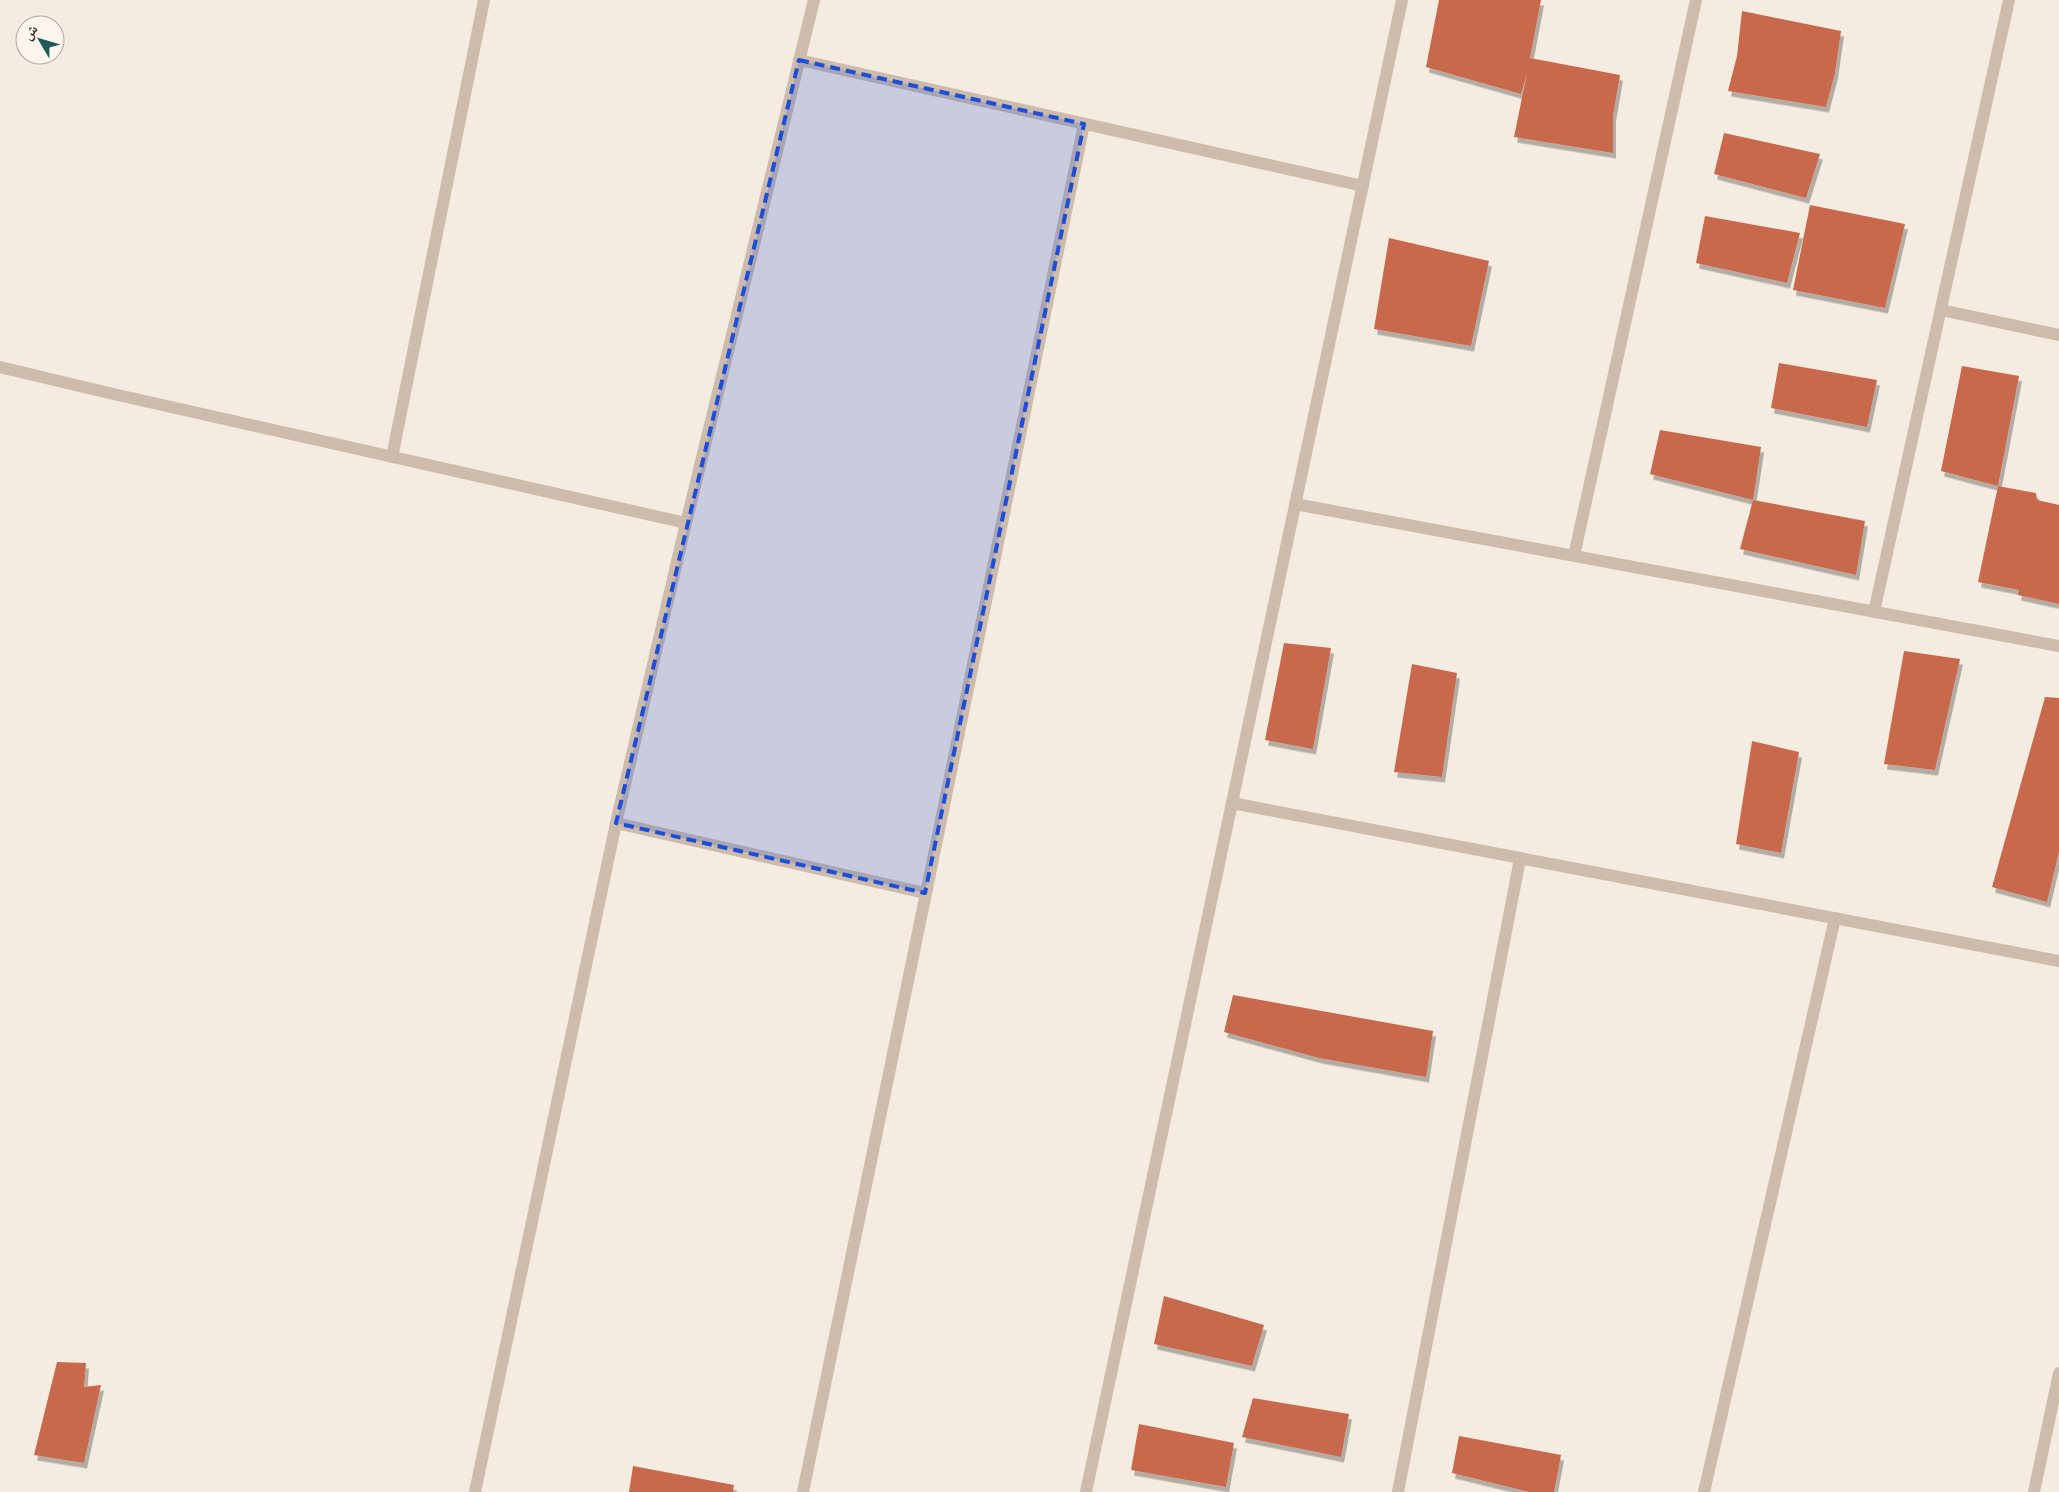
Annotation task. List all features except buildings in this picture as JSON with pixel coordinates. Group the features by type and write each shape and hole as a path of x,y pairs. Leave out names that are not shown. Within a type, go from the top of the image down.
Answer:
{"street":[{"path":"392,457 484,0"},
{"path":"474,1492 616,823 686,523 814,0"},
{"path":"1086,1492 1402,0"},
{"path":"1574,556 1696,0"},
{"path":"1874,612 2009,0"},
{"path":"799,60 1363,186"},
{"path":"803,1492 1084,124"},
{"path":"1941,310 2059,335"},
{"path":"0,367 686,523"},
{"path":"1295,504 2059,646"},
{"path":"1232,803 2059,961"},
{"path":"616,823 925,893"},
{"path":"1398,1492 1520,859"},
{"path":"1704,1492 1835,918"},
{"path":"2034,1492 2059,1373"}],"highlighted area":[{"path":"799,60 1084,124 925,893 616,823"}]}
